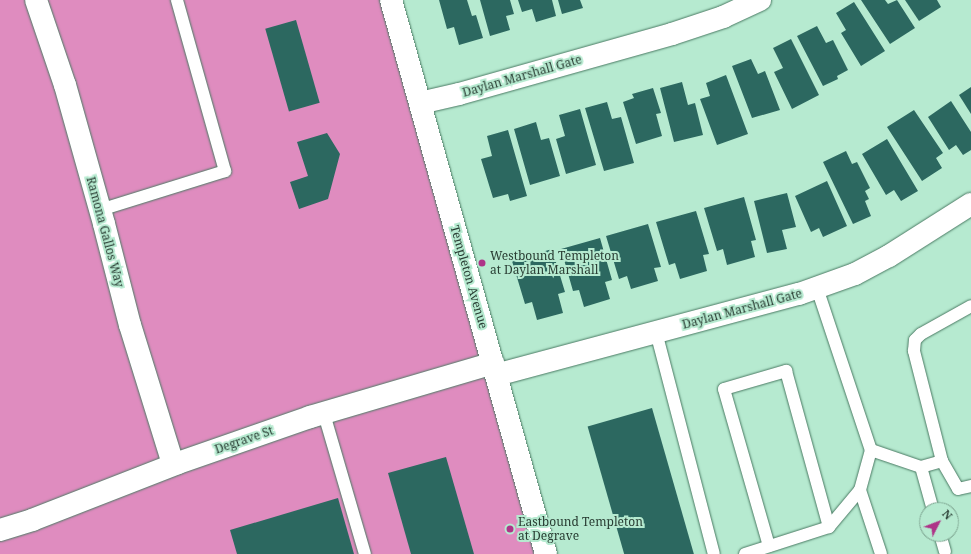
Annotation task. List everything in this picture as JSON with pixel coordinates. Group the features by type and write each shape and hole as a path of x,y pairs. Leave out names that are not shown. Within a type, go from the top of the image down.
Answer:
{"street":[{"name":"Ramona Gallos Way","path":"36,0 65,85 130,325 173,464"},
{"name":"Templeton Avenue","path":"391,0 546,554"},
{"name":"Daylan Marshall Gate","path":"420,103 459,94 672,34 723,17 760,0"},
{"name":"Daylan Marshall Gate","path":"494,369 656,332 817,288 855,274 889,256 971,204"},
{"name":"Degrave St","path":"0,530 32,520 173,464 310,417 494,369"}],"lane":[{"path":"100,210 225,171 178,0"},
{"path":"745,554 829,527 860,490 871,450 817,288"},
{"path":"971,306 921,334 915,340 914,351 942,461 958,489 971,486"},
{"path":"656,332 714,554"},
{"path":"769,546 724,389 786,372 829,527"},
{"path":"324,414 365,554"},
{"path":"871,450 921,467 942,461"},
{"path":"921,467 931,502"},
{"path":"860,490 881,554"},
{"path":"942,542 945,551"}],"shaded area":[{"path":"0,0 391,0 546,554 0,554"}],"building":[{"path":"439,0 467,0 472,16 476,15 483,38 459,45 454,27 447,29"},
{"path":"480,0 510,0 514,14 506,16 510,30 490,36"},
{"path":"518,0 552,0 556,16 536,22 532,9 522,12"},
{"path":"558,0 580,0 583,8 562,14"},
{"path":"861,0 885,0 888,4 897,0 915,28 890,44"},
{"path":"905,0 937,0 941,7 919,21"},
{"path":"854,2 885,51 861,66 841,33 846,30 836,13"},
{"path":"296,20 320,103 289,111 265,29"},
{"path":"817,26 826,43 833,40 848,70 837,76 838,79 823,86 797,36"},
{"path":"791,39 819,95 792,109 774,72 783,68 773,48"},
{"path":"751,59 758,74 765,71 780,110 752,118 732,66"},
{"path":"726,75 748,134 717,145 700,99 710,96 706,83"},
{"path":"682,82 688,105 695,103 703,135 674,142 660,88"},
{"path":"971,87 971,114 959,95"},
{"path":"653,88 661,113 656,114 662,136 636,144 623,102 634,98 632,94"},
{"path":"951,101 971,132 971,150 963,155 956,145 949,150 928,117"},
{"path":"607,102 612,119 621,117 634,163 604,171 585,108"},
{"path":"580,109 596,165 566,174 556,139 565,136 559,115"},
{"path":"914,110 943,153 936,158 942,168 922,181 887,127"},
{"path":"536,122 541,140 549,138 560,176 530,185 514,129"},
{"path":"508,130 527,196 510,201 508,194 493,198 481,159 492,156 487,136"},
{"path":"327,133 340,154 328,199 299,209 290,182 308,176 297,142"},
{"path":"887,139 918,191 901,201 894,190 886,195 862,154"},
{"path":"846,151 852,164 857,162 870,188 865,191 869,199 865,201 871,216 853,224 823,162"},
{"path":"827,181 847,226 823,237 819,228 811,232 795,196"},
{"path":"787,193 796,227 782,230 787,249 767,253 754,201"},
{"path":"744,197 756,240 751,241 755,257 727,265 723,249 717,251 704,208"},
{"path":"696,211 709,254 703,255 707,271 680,279 675,263 669,265 656,222"},
{"path":"648,224 661,267 654,268 658,281 631,289 627,276 619,279 606,236"},
{"path":"600,238 612,280 605,282 610,299 584,307 579,290 573,291 561,249"},
{"path":"552,249 565,292 558,294 563,313 537,320 532,302 525,304 512,261"},
{"path":"652,408 694,554 624,554 588,426"},
{"path":"446,457 474,554 411,554 388,473"},
{"path":"338,498 354,554 237,554 230,530"}],"place":[{"name":"Westbound Templeton at Daylan Marshall","path":"482,263"},
{"name":"Eastbound Templeton at Degrave","path":"510,529"}]}
